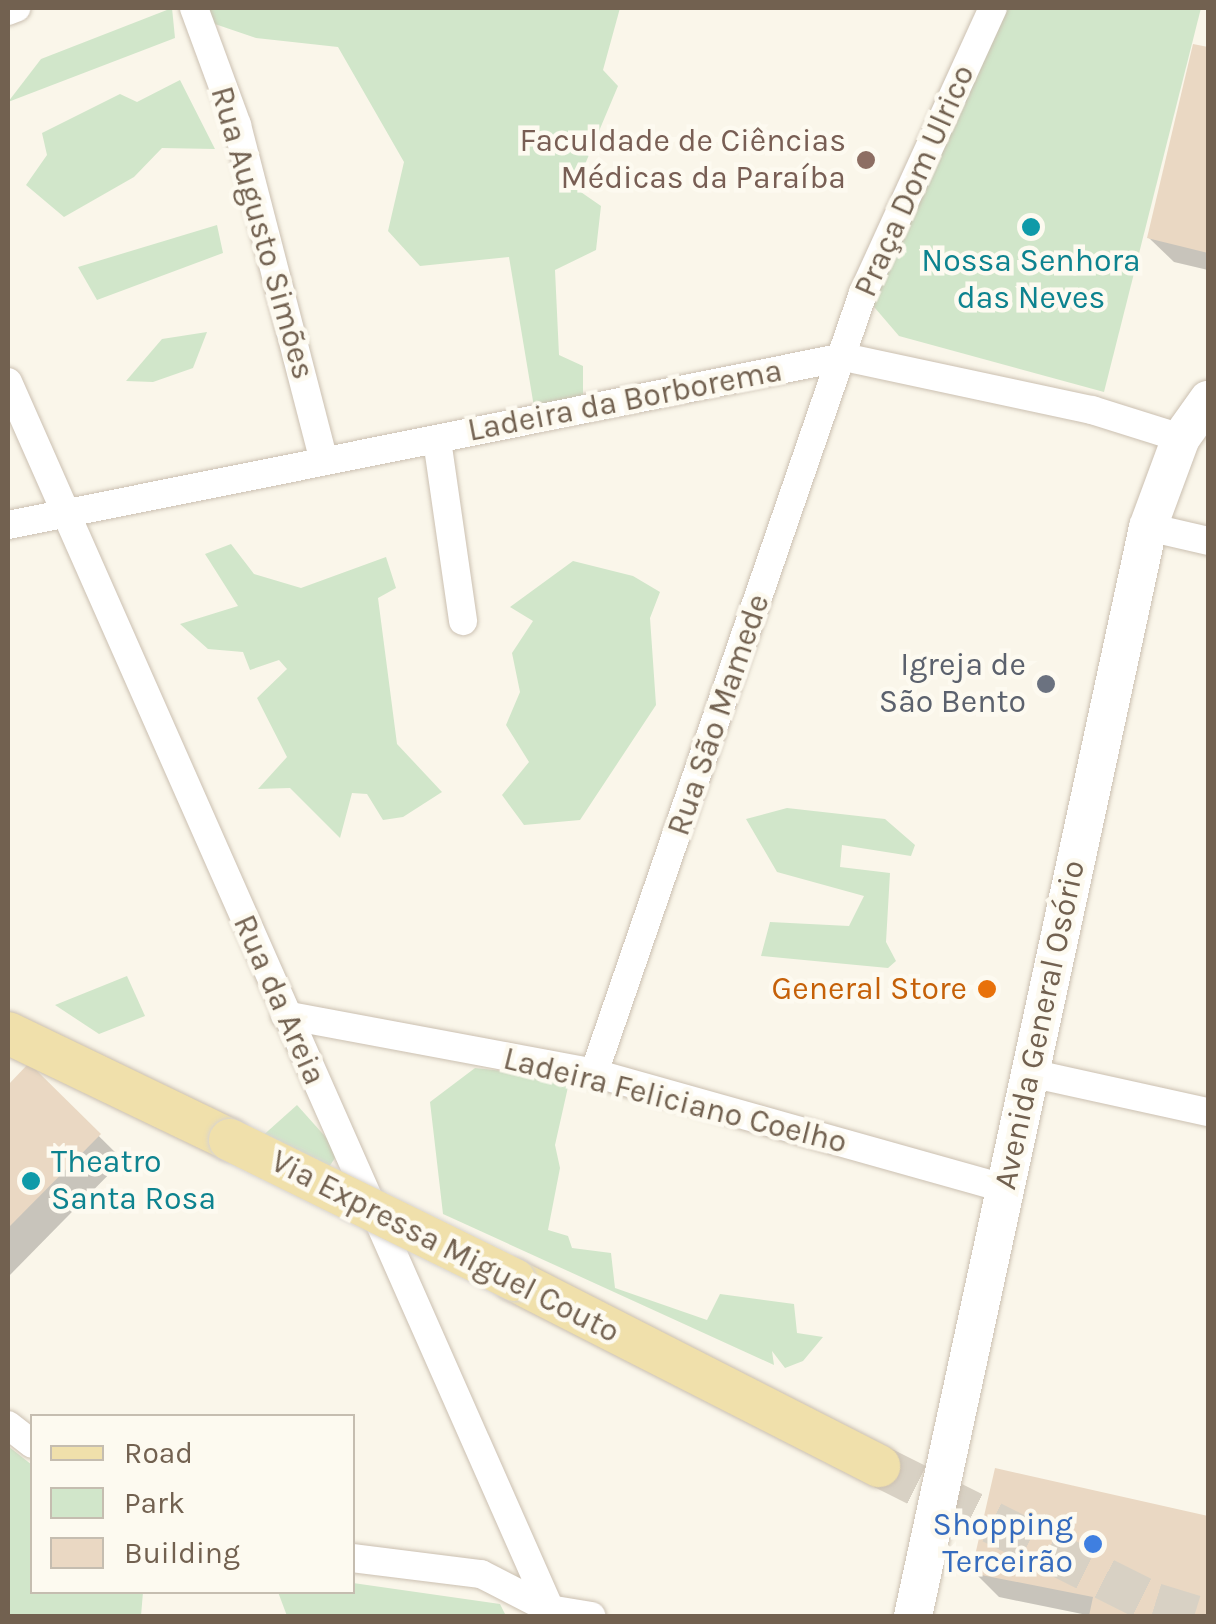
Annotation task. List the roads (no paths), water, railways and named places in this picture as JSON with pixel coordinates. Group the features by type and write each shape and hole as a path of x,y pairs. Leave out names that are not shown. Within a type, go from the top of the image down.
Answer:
{"main road":[{"path":"1181,438 1208,400"},
{"name":"Avenida General Osório","path":"913,1616 1148,527 1181,438"},
{"name":"Via Expressa Miguel Couto","path":"8,1033 514,1280 880,1466"}],"street":[{"path":"8,11 16,8"},
{"name":"Rua Augusto Simões","path":"194,8 238,125 324,461"},
{"name":"Praça Dom Ulrico","path":"844,357 863,292 993,8"},
{"name":"Ladeira da Borborema","path":"12,524 844,357 1092,410 1181,438"},
{"name":"Rua São Mamede","path":"594,1074 844,357"},
{"name":"Rua da Areia","path":"8,382 551,1613"},
{"path":"436,440 463,621"},
{"path":"8,551 12,524"},
{"path":"1148,527 1208,541"},
{"name":"Ladeira Feliciano Coelho","path":"284,1015 594,1074 1004,1188"},
{"path":"1030,1073 1208,1112"},
{"path":"8,1424 30,1442"},
{"path":"355,1558 481,1574 551,1613 592,1616"}],"tunnel":[{"path":"879,1466 1155,1604 1194,1616"}],"place":[{"name":"Faculdade de Ciências Médicas da Paraíba","path":"866,160"},
{"name":"Nossa Senhora das Neves","path":"1031,227"},
{"name":"Igreja de São Bento","path":"1046,684"},
{"name":"General Store","path":"987,989"},
{"name":"Theatro Santa Rosa","path":"31,1181"},
{"name":"Shopping Terceirão","path":"1093,1544"}]}
